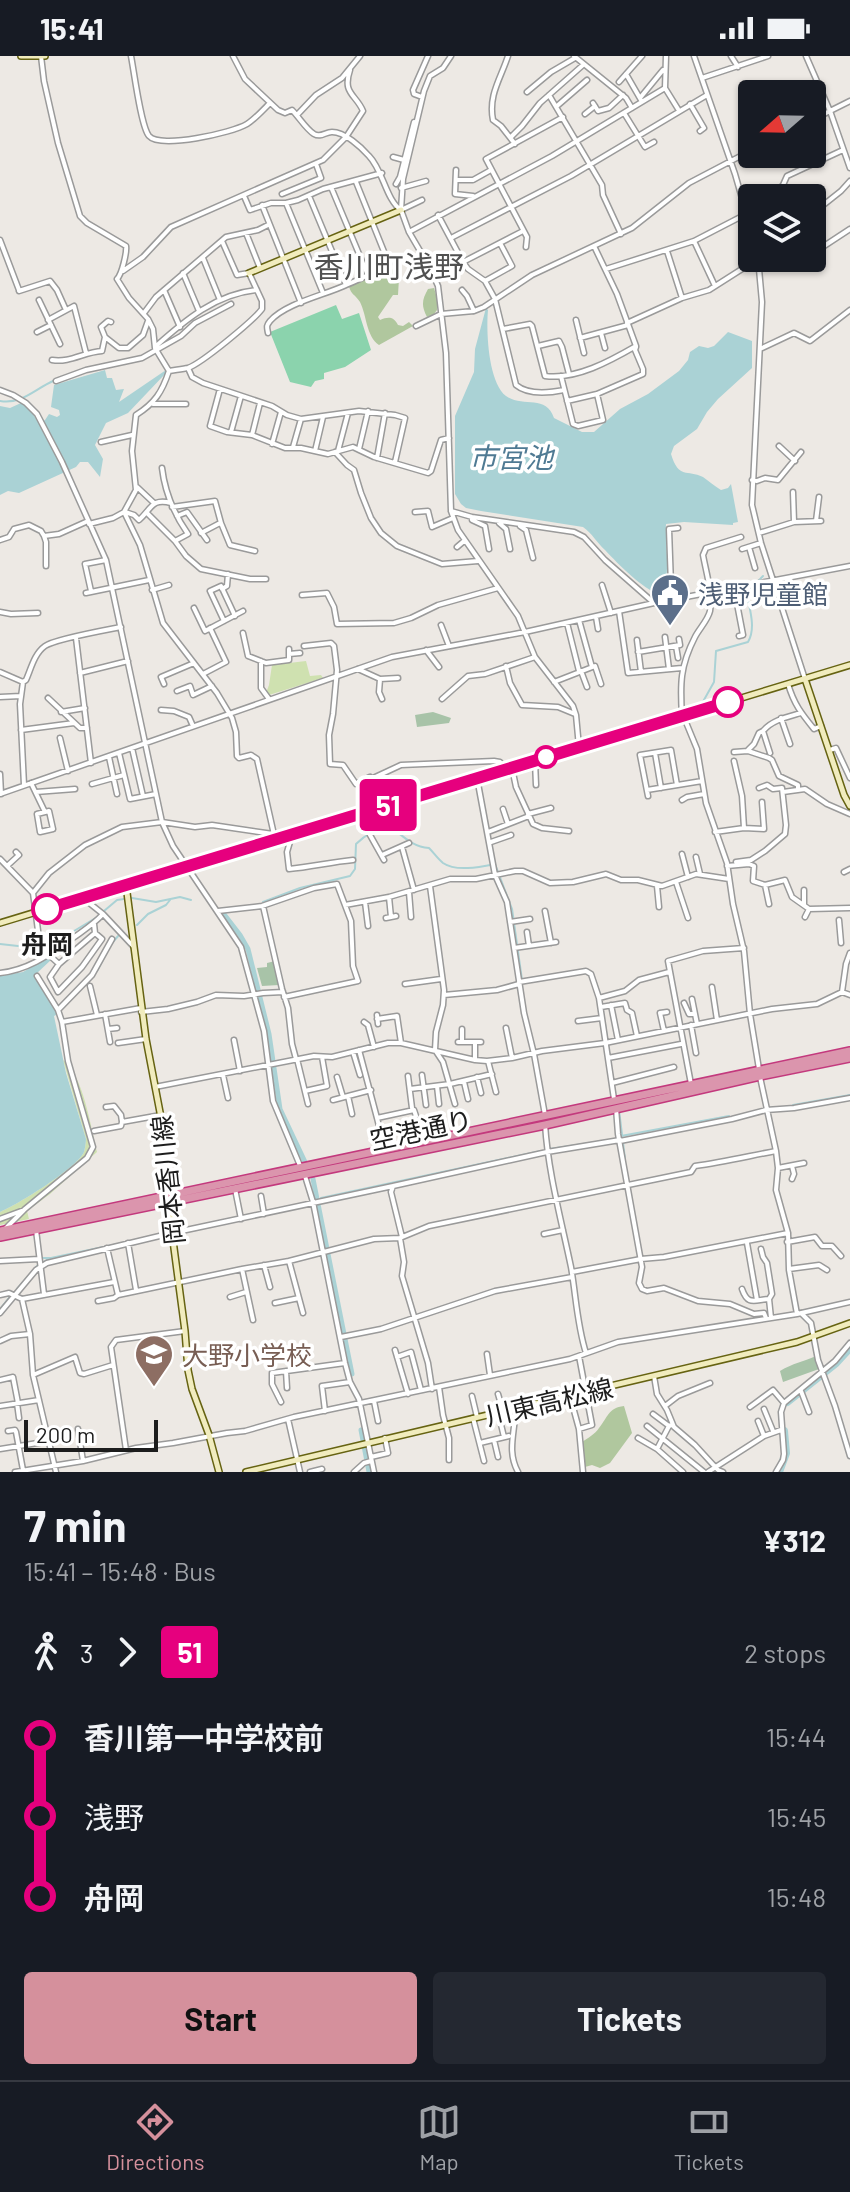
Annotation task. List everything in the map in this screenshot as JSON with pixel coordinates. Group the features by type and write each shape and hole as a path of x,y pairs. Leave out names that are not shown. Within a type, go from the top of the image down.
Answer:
{"highway":[{"name":"空港通り","path":"2,1233 545,1121 850,1051"},
{"name":"空港通り","path":"615,1105 691,1084 850,1058"},
{"name":"空港通り","path":"2,1233 36,1230 169,1199 235,1189 385,1150 545,1121"}],"main road":[{"path":"21,56 43,56"},
{"path":"249,273 401,210"},
{"path":"0,923 274,836 292,834 850,665"},
{"path":"805,679 850,806"},
{"name":"岡本香川線","path":"126,885 141,1010 161,1115 188,1370 219,1472"},
{"name":"川東高松線","path":"246,1472 814,1337 850,1323"}],"street":[{"path":"43,56 44,81 58,143 80,216 126,246 123,271"},
{"path":"131,56 143,119 148,136 154,140 193,139 238,128 270,103"},
{"path":"233,56 245,79 270,103 285,113 292,110 315,134 319,136 333,132 346,137 368,155 382,173 395,206 401,210"},
{"path":"297,115 316,95 350,70 360,56"},
{"path":"423,97 414,94 413,90 428,56"},
{"path":"451,56 443,68 430,76 401,188 401,210 409,232 438,286 446,353 451,511 464,541 518,616 535,657 565,693 576,715 579,747"},
{"path":"508,56 491,99 491,114 515,144"},
{"path":"619,82 642,56"},
{"path":"666,56 665,88 679,110"},
{"path":"694,56 738,188"},
{"path":"731,56 738,67"},
{"path":"702,78 768,56"},
{"path":"806,56 850,168"},
{"path":"527,92 574,57 623,95 632,108"},
{"path":"511,137 549,95 583,65"},
{"path":"409,232 552,156 632,108 665,68"},
{"path":"44,536 113,518 124,512 137,487 132,451 136,415 160,396 168,370 156,350 148,319 117,279 171,227 328,156 346,137 363,111 348,88 350,70"},
{"path":"557,106 586,82 575,72"},
{"path":"626,74 641,100"},
{"path":"641,100 665,88"},
{"path":"549,95 602,185 603,195 621,234"},
{"path":"585,114 594,105 598,111 609,108 623,95"},
{"path":"451,238 590,164 707,95"},
{"path":"826,113 850,101"},
{"path":"690,104 704,128 700,131"},
{"path":"396,184 417,110 420,111"},
{"path":"624,113 645,147 654,142"},
{"path":"526,247 527,237 486,159 563,117"},
{"path":"783,184 787,176 843,150"},
{"path":"416,326 441,314 474,311 532,275 621,234 689,183 738,156"},
{"path":"393,157 404,160"},
{"path":"282,194 321,178 316,164"},
{"path":"456,170 455,194 476,196"},
{"path":"455,180 473,180 491,170"},
{"path":"244,196 250,210 262,205 286,203 382,173"},
{"path":"401,188 426,181"},
{"path":"826,203 850,181"},
{"path":"268,333 269,321 301,303 367,273 388,267 356,182"},
{"path":"331,187 367,273"},
{"path":"309,196 346,285"},
{"path":"401,210 422,200"},
{"path":"286,203 324,294"},
{"path":"262,205 301,303"},
{"path":"438,215 463,262 473,274 485,281 495,299 516,385 521,390 564,390"},
{"path":"606,269 694,241 738,220"},
{"path":"144,313 164,290 226,237 268,225"},
{"path":"826,245 850,229"},
{"path":"463,262 523,231"},
{"path":"246,233 260,268"},
{"path":"0,240 19,290 50,281 66,310"},
{"path":"168,370 188,368 223,344 259,312 262,301 249,273 237,275 222,241"},
{"path":"694,241 715,286"},
{"path":"485,281 512,266 500,243"},
{"path":"567,401 597,394 643,374 617,294 594,246"},
{"path":"666,251 682,298"},
{"path":"203,258 220,300"},
{"path":"430,268 441,262"},
{"path":"580,338 628,324 682,298 696,296 738,271"},
{"path":"757,272 762,291 752,505 761,543 805,679"},
{"path":"183,273 200,311"},
{"path":"164,290 180,327"},
{"path":"156,350 200,311 235,293 257,290"},
{"path":"462,290 474,311"},
{"path":"39,300 60,344"},
{"path":"56,381 86,370 137,361 181,336 195,323 231,304"},
{"path":"37,332 74,306 86,353"},
{"path":"760,349 794,333 810,341 850,310"},
{"path":"111,322 101,327 105,337 119,348 128,348 143,335 148,319"},
{"path":"576,320 584,353"},
{"path":"503,329 532,326 545,376 561,376 595,366 636,346"},
{"path":"601,333 605,348"},
{"path":"52,360 66,361 102,351 105,337"},
{"path":"538,346 559,341 569,374"},
{"path":"188,368 196,380 301,419 368,411 405,418 395,462"},
{"path":"561,376 573,424 578,426 603,420 597,394"},
{"path":"220,389 210,426 252,435 279,447 328,454 349,448 359,449 377,458 429,472 441,440 449,438"},
{"path":"0,390 22,401 37,414 106,560 162,822 173,846 238,941 272,1064 276,1110 313,1202 345,1363 360,1404 374,1472"},
{"path":"231,432 241,395"},
{"path":"252,435 260,402"},
{"path":"152,404 186,404"},
{"path":"272,444 281,411"},
{"path":"359,449 368,411"},
{"path":"336,452 348,413"},
{"path":"377,458 385,413"},
{"path":"315,451 323,417"},
{"path":"293,447 301,419"},
{"path":"101,442 132,435"},
{"path":"779,446 795,461"},
{"path":"336,452 354,470 371,518 381,533 397,546 442,564 478,561"},
{"path":"752,480 778,480 801,452"},
{"path":"162,468 164,485 176,516 188,534 175,541"},
{"path":"137,487 154,503"},
{"path":"793,492 794,522"},
{"path":"759,533 794,522 819,521 819,497"},
{"path":"124,512 139,520 154,503 161,501 172,505 215,501 230,545 255,551"},
{"path":"415,512 428,511 432,527 453,518"},
{"path":"451,511 574,532 584,537 654,603"},
{"path":"33,893 49,873 85,845 122,827 162,822 195,827 212,825 274,836 260,767 254,756 237,756 234,723 229,714 212,686 163,623 140,545 124,512"},
{"path":"176,516 187,512 207,540"},
{"path":"147,513 201,569 250,579 266,579"},
{"path":"472,517 472,520 485,526 489,549"},
{"path":"498,520 506,529 510,549"},
{"path":"201,533 221,523"},
{"path":"516,523 526,530 533,558"},
{"path":"0,540 9,537 14,529 29,525 41,531 46,542 46,566"},
{"path":"437,526 439,533"},
{"path":"663,602 671,585 669,529 678,528"},
{"path":"741,537 706,548 703,555 710,613 682,668 683,716 697,749 704,794 727,864 744,948 750,1014 776,1151 776,1190 788,1233 789,1269 799,1314 811,1323 818,1360 850,1456"},
{"path":"457,547 464,541"},
{"path":"755,568 746,548 761,543"},
{"path":"106,560 85,564 88,592 149,580"},
{"path":"0,774 0,794 392,657 850,566"},
{"path":"222,589 227,586 228,573"},
{"path":"152,590 169,585"},
{"path":"602,585 611,613"},
{"path":"224,621 210,591 221,586 235,616"},
{"path":"302,595 327,593 337,624 385,624 404,621 438,605 498,588"},
{"path":"734,588 743,635 739,636"},
{"path":"194,608 205,631 243,611"},
{"path":"619,611 628,673 682,668"},
{"path":"0,612 38,613"},
{"path":"596,617 598,629"},
{"path":"579,620 592,667"},
{"path":"567,623 587,687"},
{"path":"441,625 449,646"},
{"path":"24,785 21,696 23,682 36,657 46,645 121,627"},
{"path":"203,674 226,662 210,628"},
{"path":"243,633 248,656 266,663 289,660 289,652 300,653"},
{"path":"76,637 91,763"},
{"path":"665,637 669,669"},
{"path":"638,652 680,645 679,639"},
{"path":"637,640 641,672"},
{"path":"304,646 331,643 334,646 336,676 329,735 330,764 346,768 356,784 401,765 500,762 514,773 516,787 533,824 569,831"},
{"path":"676,646 678,658"},
{"path":"426,650 439,667"},
{"path":"442,699 468,676 485,674 535,657"},
{"path":"80,673 128,661"},
{"path":"261,661 261,688 270,699"},
{"path":"164,684 161,677 194,663"},
{"path":"506,666 510,683 522,705 558,707 576,715"},
{"path":"554,682 595,666 601,684"},
{"path":"358,669 380,679 398,678"},
{"path":"0,672 23,682"},
{"path":"380,679 382,699"},
{"path":"788,684 801,713 814,729 821,726"},
{"path":"177,691 190,686 193,695 212,686"},
{"path":"2,707 1,697 21,696"},
{"path":"48,698 80,728 87,728"},
{"path":"61,712 85,708"},
{"path":"161,710 189,717 193,726"},
{"path":"748,751 764,728 781,718 801,713"},
{"path":"781,718 790,744"},
{"path":"21,730 74,723"},
{"path":"763,731 770,753"},
{"path":"60,738 68,771"},
{"path":"132,748 143,796"},
{"path":"830,750 836,748 850,778"},
{"path":"677,785 671,750 640,755 647,793 702,781"},
{"path":"734,752 748,751 772,760 779,776 798,785 798,790"},
{"path":"119,752 130,799 156,794"},
{"path":"655,753 661,788"},
{"path":"109,756 117,794"},
{"path":"535,761 536,785"},
{"path":"734,761 742,796 744,828"},
{"path":"92,784 124,775"},
{"path":"477,778 497,874 512,922 519,983 545,1121 547,1152 586,1353"},
{"path":"371,779 384,806"},
{"path":"31,783 45,812"},
{"path":"727,864 751,860 785,834 782,788 773,789 767,785 759,788"},
{"path":"36,792 75,789"},
{"path":"783,792 805,789 827,804 850,814"},
{"path":"682,800 704,794"},
{"path":"715,832 764,829 762,802"},
{"path":"488,832 551,808"},
{"path":"503,809 508,824"},
{"path":"49,811 53,829 40,832 37,814 45,812 49,811"},
{"path":"362,813 383,857 409,843"},
{"path":"292,834 287,852 289,869 353,860"},
{"path":"490,842 511,835"},
{"path":"402,847 412,891 411,917"},
{"path":"7,866 19,855 16,852"},
{"path":"682,854 688,877"},
{"path":"696,857 700,874"},
{"path":"0,859 33,893 39,938 49,955 59,964"},
{"path":"727,864 754,866 753,881 765,885 785,880 792,897 806,907 850,908"},
{"path":"844,872 850,869"},
{"path":"345,905 389,897 450,879 476,879 523,871 550,883 573,882 606,874 621,880 638,880 657,886 700,874 729,879"},
{"path":"676,882 688,918"},
{"path":"62,1022 105,1014 168,1009 216,995 284,995 358,981 353,966 352,930 337,884 314,888 262,906 217,912"},
{"path":"765,885 769,904"},
{"path":"430,886 444,995 435,1050 442,1058 455,1104"},
{"path":"657,886 659,907"},
{"path":"804,890 805,917"},
{"path":"82,897 133,946"},
{"path":"389,897 391,917"},
{"path":"365,902 368,926"},
{"path":"262,906 308,1104"},
{"path":"516,948 553,942 545,911"},
{"path":"0,973 16,971 49,955 94,924 103,914"},
{"path":"512,922 530,919"},
{"path":"839,920 841,940 850,938"},
{"path":"94,924 95,933 102,939 82,967 58,992 50,977 59,964 95,933"},
{"path":"527,932 529,946"},
{"path":"58,1010 92,975 112,939"},
{"path":"691,1084 668,961 689,954 744,948"},
{"path":"842,992 850,953"},
{"path":"444,995 497,990 586,971 591,974 601,1008 641,1259 639,1283 644,1291 664,1288 698,1301 730,1304 754,1314 764,1313 768,1318"},
{"path":"599,998 620,993 645,978 669,972"},
{"path":"2,1233 25,1209 74,1171 91,1154 93,1147 68,1061 62,1022 37,976"},
{"path":"405,984 441,979"},
{"path":"415,982 416,990"},
{"path":"90,986 97,1015"},
{"path":"712,987 717,1020"},
{"path":"155,1087 296,1059 332,1057 401,1043 475,1060 512,1058 605,1043 772,1009 817,1004 842,992 850,995"},
{"path":"692,999 696,1053"},
{"path":"601,1008 625,1003 632,1013 637,1036"},
{"path":"684,1003 689,1014 695,1014"},
{"path":"611,1005 618,1040"},
{"path":"664,1031 660,1013 667,1012"},
{"path":"105,1014 110,1042"},
{"path":"377,1020 397,1016 401,1043"},
{"path":"578,1021 602,1018"},
{"path":"364,1022 368,1025 374,1047"},
{"path":"108,1029 117,1028"},
{"path":"506,1028 512,1058"},
{"path":"462,1029 460,1041 478,1042 475,1060"},
{"path":"118,1043 146,1039"},
{"path":"234,1040 240,1071"},
{"path":"608,1058 681,1044"},
{"path":"356,1051 360,1075"},
{"path":"356,1051 371,1090 385,1150"},
{"path":"305,1091 327,1086 322,1057"},
{"path":"488,1061 496,1092"},
{"path":"612,1083 674,1067"},
{"path":"410,1089 492,1074"},
{"path":"223,1075 228,1098"},
{"path":"422,1075 426,1105"},
{"path":"408,1076 412,1108"},
{"path":"337,1077 337,1087 346,1097 352,1114"},
{"path":"477,1077 481,1093"},
{"path":"463,1081 468,1099"},
{"path":"437,1086 439,1104"},
{"path":"333,1100 371,1090"},
{"path":"0,1313 40,1267 63,1258 547,1152 620,1141 766,1110 850,1098"},
{"path":"94,1131 121,1126 121,1115 114,1106 106,1107"},
{"path":"377,1118 414,1110 416,1116"},
{"path":"122,1122 161,1115"},
{"path":"98,1301 136,1290 289,1261 374,1239 401,1237 429,1226 557,1201 691,1172 695,1166 776,1151"},
{"path":"778,1168 804,1163"},
{"path":"792,1166 792,1179"},
{"path":"393,1186 391,1192 404,1262 402,1276 428,1363 432,1389"},
{"path":"235,1189 240,1217"},
{"path":"261,1196 263,1212"},
{"path":"0,1219 25,1209"},
{"path":"36,1230 44,1294"},
{"path":"544,1234 563,1230"},
{"path":"341,1337 381,1329 495,1291 641,1259 788,1233"},
{"path":"787,1242 815,1237 820,1245 832,1246 841,1256"},
{"path":"747,1242 757,1300"},
{"path":"128,1243 136,1290"},
{"path":"107,1248 118,1295"},
{"path":"761,1249 767,1263 772,1294 768,1318"},
{"path":"0,1261 39,1259"},
{"path":"289,1261 303,1313"},
{"path":"264,1265 270,1287"},
{"path":"789,1269 819,1265 827,1270"},
{"path":"242,1269 253,1320"},
{"path":"0,1295 9,1293 22,1299 114,1282"},
{"path":"742,1289 748,1301 769,1299"},
{"path":"230,1297 246,1292"},
{"path":"275,1303 299,1298"},
{"path":"22,1299 30,1334 33,1375 56,1469"},
{"path":"15,1472 56,1469 126,1450 245,1431 579,1356 618,1342 799,1314 850,1302"},
{"path":"126,1450 111,1347 116,1340 185,1331"},
{"path":"0,1341 30,1334"},
{"path":"776,1472 784,1454 781,1412 784,1403 842,1355 850,1343"},
{"path":"408,1394 396,1354 411,1352 421,1391"},
{"path":"487,1354 490,1375"},
{"path":"579,1356 592,1425 579,1429"},
{"path":"33,1375 75,1357 80,1373 113,1365"},
{"path":"281,1402 272,1384 272,1373 345,1363"},
{"path":"286,1371 287,1388"},
{"path":"654,1376 657,1394 671,1425 657,1449"},
{"path":"0,1380 13,1377 19,1418"},
{"path":"325,1411 322,1386 350,1382"},
{"path":"665,1406 678,1396 710,1383"},
{"path":"439,1387 447,1424 449,1460"},
{"path":"750,1407 773,1390 784,1403"},
{"path":"801,1392 809,1412"},
{"path":"480,1443 506,1436 498,1394"},
{"path":"472,1396 484,1461"},
{"path":"570,1396 579,1429 583,1472"},
{"path":"0,1406 39,1400"},
{"path":"374,1401 378,1421"},
{"path":"515,1408 516,1425 511,1451 518,1472"},
{"path":"764,1409 773,1431"},
{"path":"653,1414 671,1425 723,1472"},
{"path":"288,1419 300,1472"},
{"path":"758,1421 764,1436"},
{"path":"647,1426 706,1472 764,1436 781,1430"},
{"path":"78,1429 83,1461"},
{"path":"8,1431 16,1432 23,1470"},
{"path":"354,1472 364,1463 388,1453 385,1438"},
{"path":"638,1438 657,1449 683,1472"},
{"path":"494,1440 498,1457"},
{"path":"0,1449 50,1441"},
{"path":"310,1472 322,1469"}],"green space":[{"path":"396,270 399,278 398,295 393,295 378,317 380,320 392,319 403,326 409,322 413,326 379,345 372,336 360,302 349,286 368,275"},
{"path":"434,288 437,310 427,317 423,300 428,289"},
{"path":"336,305 342,319 359,313 371,350 345,367 324,373 324,379 315,381 311,387 290,382 270,332"},
{"path":"306,661 310,676 321,675 323,678 269,695 266,693 272,665"},
{"path":"433,712 451,718 449,723 417,727 415,715"},
{"path":"275,961 279,985 262,986 257,968 267,967 267,963"},
{"path":"63,1060 81,1089 97,1152 27,1211 29,1219 0,1225 0,1212 59,1176 84,1152 86,1139"},
{"path":"816,1356 819,1369 783,1382 780,1371"},
{"path":"624,1406 632,1433 610,1463 600,1468 592,1465 585,1467 582,1442 596,1432 611,1411"}],"water":[{"name":"市宮池","path":"486,308 492,368 500,389 512,399 545,406 554,418 582,432 594,432 620,409 648,394 679,371 690,352 699,346 714,346 728,332 752,341 752,368 718,399 697,429 674,446 671,454 680,471 703,477 721,490 731,484 738,522 733,525 666,524 667,571 660,595 631,576 583,527 481,511 461,504 455,494 455,416 474,372 475,349"},
{"path":"105,370 116,390 124,389 119,402 166,370 166,373 128,413 106,423 95,445 103,459 100,477 88,462 80,462 76,467 19,493 8,491 0,495 0,406 10,408 21,403 32,412 39,424 49,414 60,415 59,410 51,407 54,385"},
{"path":"50,956 52,959 36,974 58,1014 54,1016 66,1073 86,1139 85,1149 79,1159 59,1176 0,1212 0,976 23,972"}],"waterway":[{"path":"0,401 21,399 53,381"},
{"path":"700,707 714,682 716,651 748,642 752,625 747,595 763,576"},
{"path":"263,902 300,888 350,876 355,869 356,844 372,832 391,827 413,844 429,848 448,866 468,868 495,864 512,909 524,979"},
{"path":"132,898 156,902 180,897 191,900"},
{"path":"104,911 117,900 124,899"},
{"path":"137,925 170,900"},
{"path":"223,913 248,949 269,1034 280,1109 305,1162"},
{"path":"45,939 74,931 99,916"},
{"path":"112,943 119,935"},
{"path":"0,944 18,946 38,941"},
{"path":"97,971 107,952"},
{"path":"586,970 593,974 600,994"},
{"path":"531,978 576,971"},
{"path":"67,1003 93,976"},
{"path":"605,1024 611,1065"},
{"path":"793,1105 850,1095"},
{"path":"619,1110 625,1159"},
{"path":"621,1136 729,1116"},
{"path":"550,1149 616,1139"},
{"path":"321,1198 541,1151"},
{"path":"313,1179 352,1374"},
{"path":"40,1258 132,1241"},
{"path":"17,1289 37,1266 50,1258"},
{"path":"0,1309 9,1298"},
{"path":"787,1402 850,1348"},
{"path":"361,1430 369,1472"},
{"path":"779,1472 786,1453 784,1431"}],"bus line":[{"name":"51","path":"47,909 728,702"}],"place":[{"name":"浅野児童館","path":"670,627"},
{"name":"舟岡","path":"47,909"},
{"name":"大野小学校","path":"154,1388"}],"district":[{"name":"香川町浅野","path":"389,266"}]}
